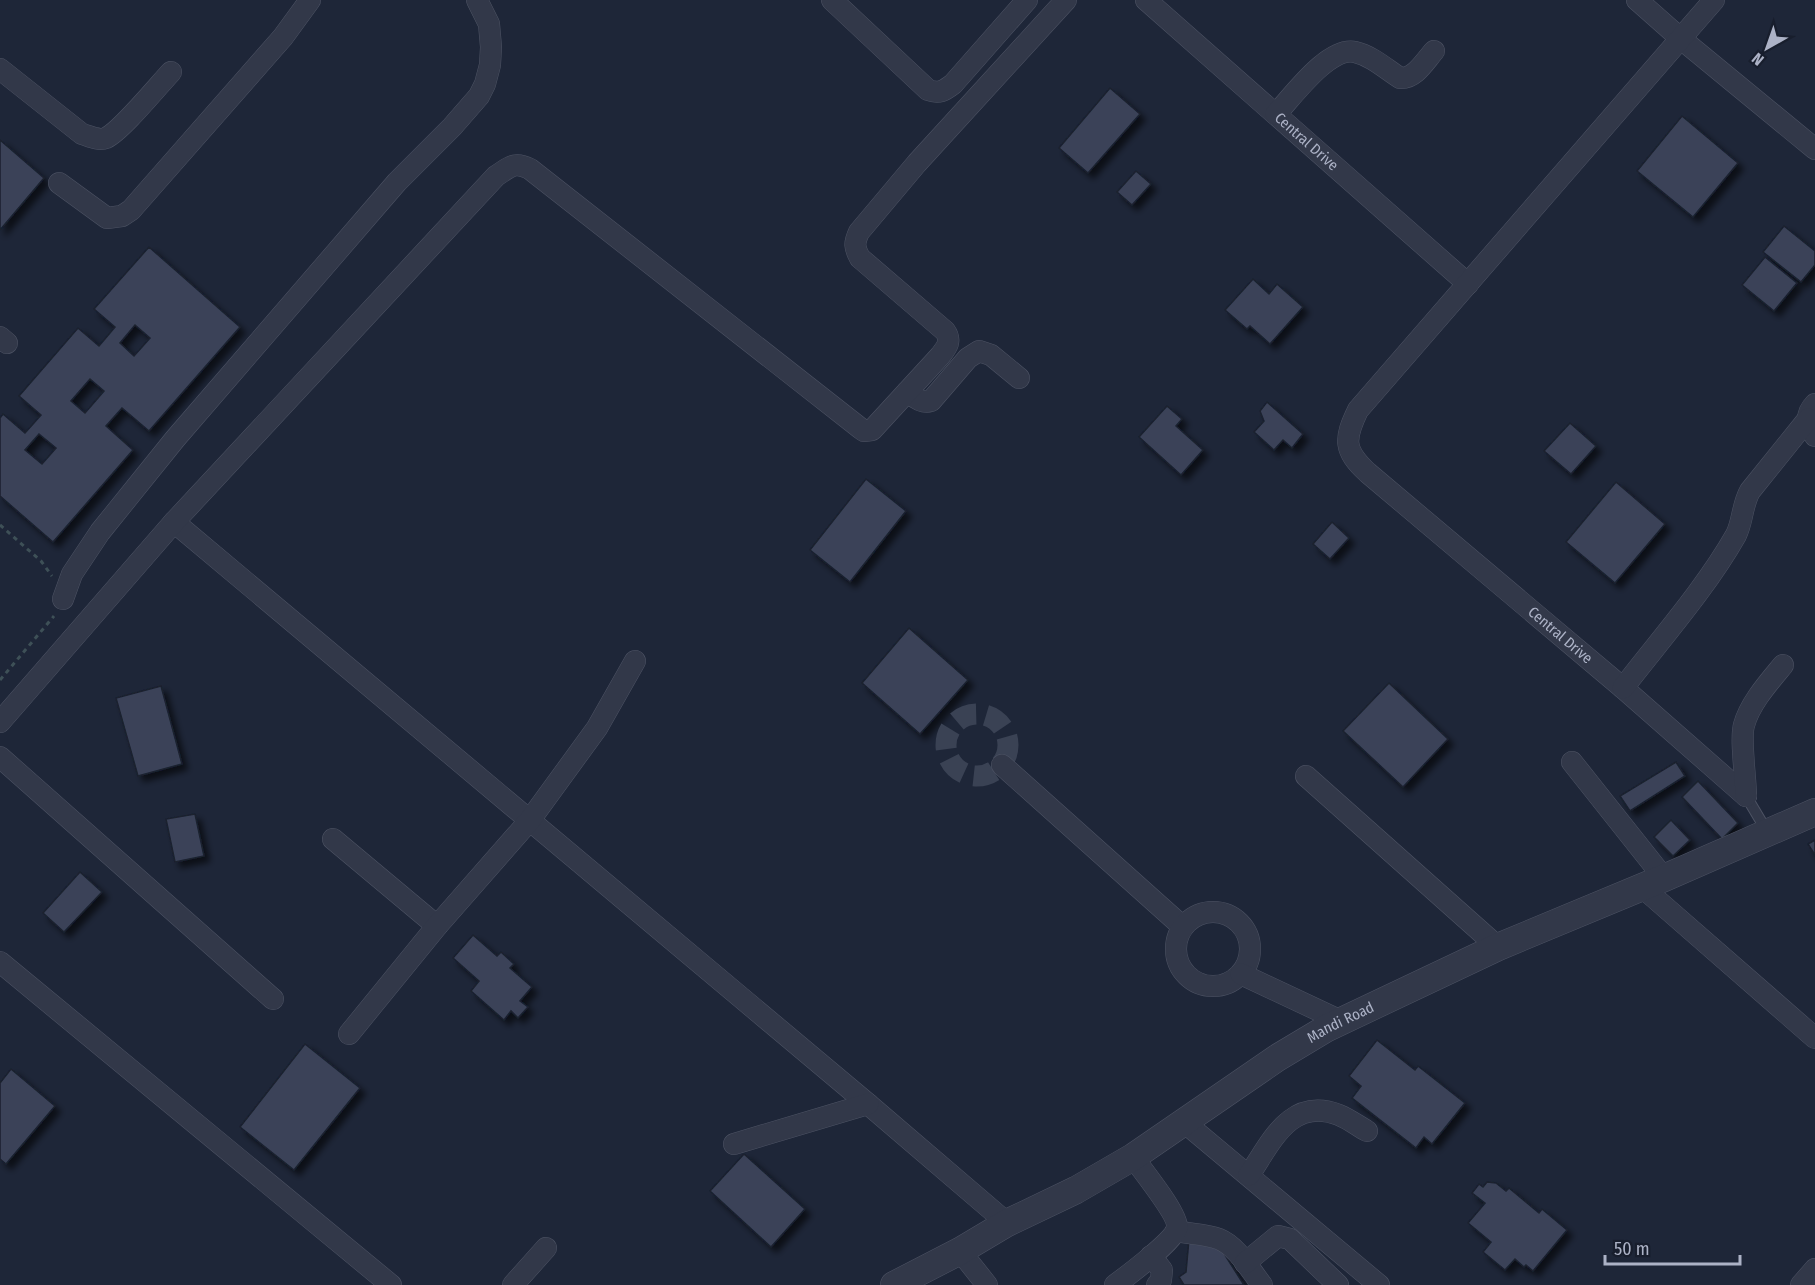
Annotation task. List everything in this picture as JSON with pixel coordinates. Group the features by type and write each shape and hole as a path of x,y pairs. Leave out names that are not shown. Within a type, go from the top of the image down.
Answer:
{"street":[{"path":"59,183 106,218 122,216 131,210 283,37 310,0"},
{"path":"63,599 72,574 100,532 175,439 398,182 479,96 490,65 491,47 489,24 477,0"},
{"path":"832,0 928,90 936,93 944,91 953,84 1027,0"},
{"path":"0,722 174,522 496,176 513,165 521,164 530,169 864,431 872,430 945,350 949,337 945,331 860,258 854,249 859,232 917,164 1066,0"},
{"name":"Central Drive","path":"1146,0 1468,284 1358,410 1348,433 1347,442 1357,463 1623,688 1746,796"},
{"path":"1637,0 1815,149"},
{"path":"1468,284 1714,0"},
{"path":"1276,114 1317,70 1344,51 1368,57 1400,78 1412,76 1434,51"},
{"path":"0,69 82,134 98,139 117,131 171,72"},
{"path":"907,392 921,401 931,401 968,358 979,351 991,355 1019,378"},
{"path":"1623,688 1707,578 1738,530 1745,500 1750,491 1813,420"},
{"path":"174,522 1007,1223"},
{"path":"349,1034 437,926 530,820 597,728 635,661"},
{"path":"1746,796 1744,722 1783,665"},
{"path":"0,757 273,999"},
{"path":"1572,762 1653,883 1815,1038"},
{"path":"1002,765 1183,927"},
{"path":"1306,776 1498,947"},
{"name":"Mandi Road","path":"894,1285 960,1251 1007,1223 1076,1190 1133,1157 1296,1046 1341,1021 1498,947 1653,883 1815,812"},
{"path":"333,839 437,926"},
{"path":"1215,912 1226,914 1237,920 1245,929 1250,952 1248,964 1241,974 1232,982 1210,987 1189,978 1182,970 1175,948 1183,927 1192,918 1215,912"},
{"path":"0,962 391,1285"},
{"path":"1241,974 1262,986 1341,1021"},
{"path":"734,1144 868,1104"},
{"path":"1249,1175 1282,1127 1296,1116 1308,1112 1332,1112 1367,1131"},
{"path":"1184,1122 1379,1285"},
{"path":"1115,1285 1176,1232 1176,1223 1170,1208 1133,1157"},
{"path":"1176,1232 1217,1238 1235,1251 1262,1285"},
{"path":"1245,1263 1278,1236 1283,1235 1338,1285"},
{"path":"513,1285 546,1248"},
{"path":"960,1251 987,1285"},
{"path":"1151,1256 1161,1270 1161,1280 1156,1285"},
{"path":"1801,1285 1815,1269"}],"lane":[{"name":"Central Drive","path":"1746,796 1768,833"}],"path":[{"path":"0,525 41,561 61,587 63,599 61,608 0,680"}],"building":[{"path":"1110,88 1140,114 1088,173 1059,148"},
{"path":"1682,116 1738,163 1693,217 1637,171"},
{"path":"0,140 44,178 0,230"},
{"path":"1136,171 1151,184 1132,205 1117,192"},
{"path":"1784,226 1815,251 1815,265 1801,282 1763,252"},
{"path":"149,247 240,327 149,431 122,408 106,426 133,450 53,542 0,496 0,418 3,414 25,433 41,415 19,396 78,328 99,346 115,327 94,309","holes":["135,325 150,338 134,356 120,343","90,379 104,391 85,413 71,401","39,434 56,448 42,464 25,450"]},
{"path":"1765,257 1797,283 1774,311 1742,285"},
{"path":"1253,279 1269,294 1277,284 1303,307 1270,344 1250,326 1247,329 1225,310"},
{"path":"1267,402 1303,434 1292,448 1283,440 1274,450 1254,432 1264,421 1260,411"},
{"path":"1167,406 1182,419 1176,426 1203,450 1181,475 1139,437"},
{"path":"1570,423 1596,446 1571,474 1544,451"},
{"path":"866,479 906,511 850,582 810,550"},
{"path":"1616,482 1665,524 1615,583 1566,542"},
{"path":"1332,522 1349,538 1330,559 1313,544"},
{"path":"909,628 968,680 920,734 862,683"},
{"path":"1389,683 1448,739 1403,787 1343,731"},
{"path":"161,686 182,764 138,776 116,698"},
{"path":"1676,762 1685,776 1630,811 1620,796"},
{"path":"1698,781 1738,823 1722,839 1682,797"},
{"path":"195,814 204,856 175,862 166,819"},
{"path":"1671,820 1690,840 1673,856 1654,837"},
{"path":"1815,840 1815,855 1808,844"},
{"path":"80,872 102,892 64,932 43,913"},
{"path":"473,935 497,956 501,952 514,964 510,968 532,987 520,1001 528,1007 518,1018 511,1011 504,1020 471,991 479,981 453,958"},
{"path":"1377,1040 1415,1070 1418,1066 1465,1103 1432,1144 1424,1137 1416,1148 1352,1098 1361,1086 1349,1076"},
{"path":"305,1044 360,1088 294,1170 240,1127"},
{"path":"11,1069 55,1106 6,1164 0,1159 0,1083"},
{"path":"744,1154 805,1209 771,1247 710,1191"},
{"path":"1487,1182 1496,1183 1506,1191 1509,1188 1539,1213 1542,1209 1567,1230 1533,1271 1515,1259 1505,1270 1483,1252 1491,1242 1468,1223 1485,1203 1472,1193 1479,1184 1483,1187"},
{"path":"1189,1239 1218,1244 1244,1285 1184,1285 1179,1277 1186,1272"}],"tunnel":[{"path":"971,714 983,714 999,723 1006,733 1008,745 1006,757 999,767 983,776 971,776 960,771 951,762 946,751 946,739 951,728 960,719 971,714"}]}
